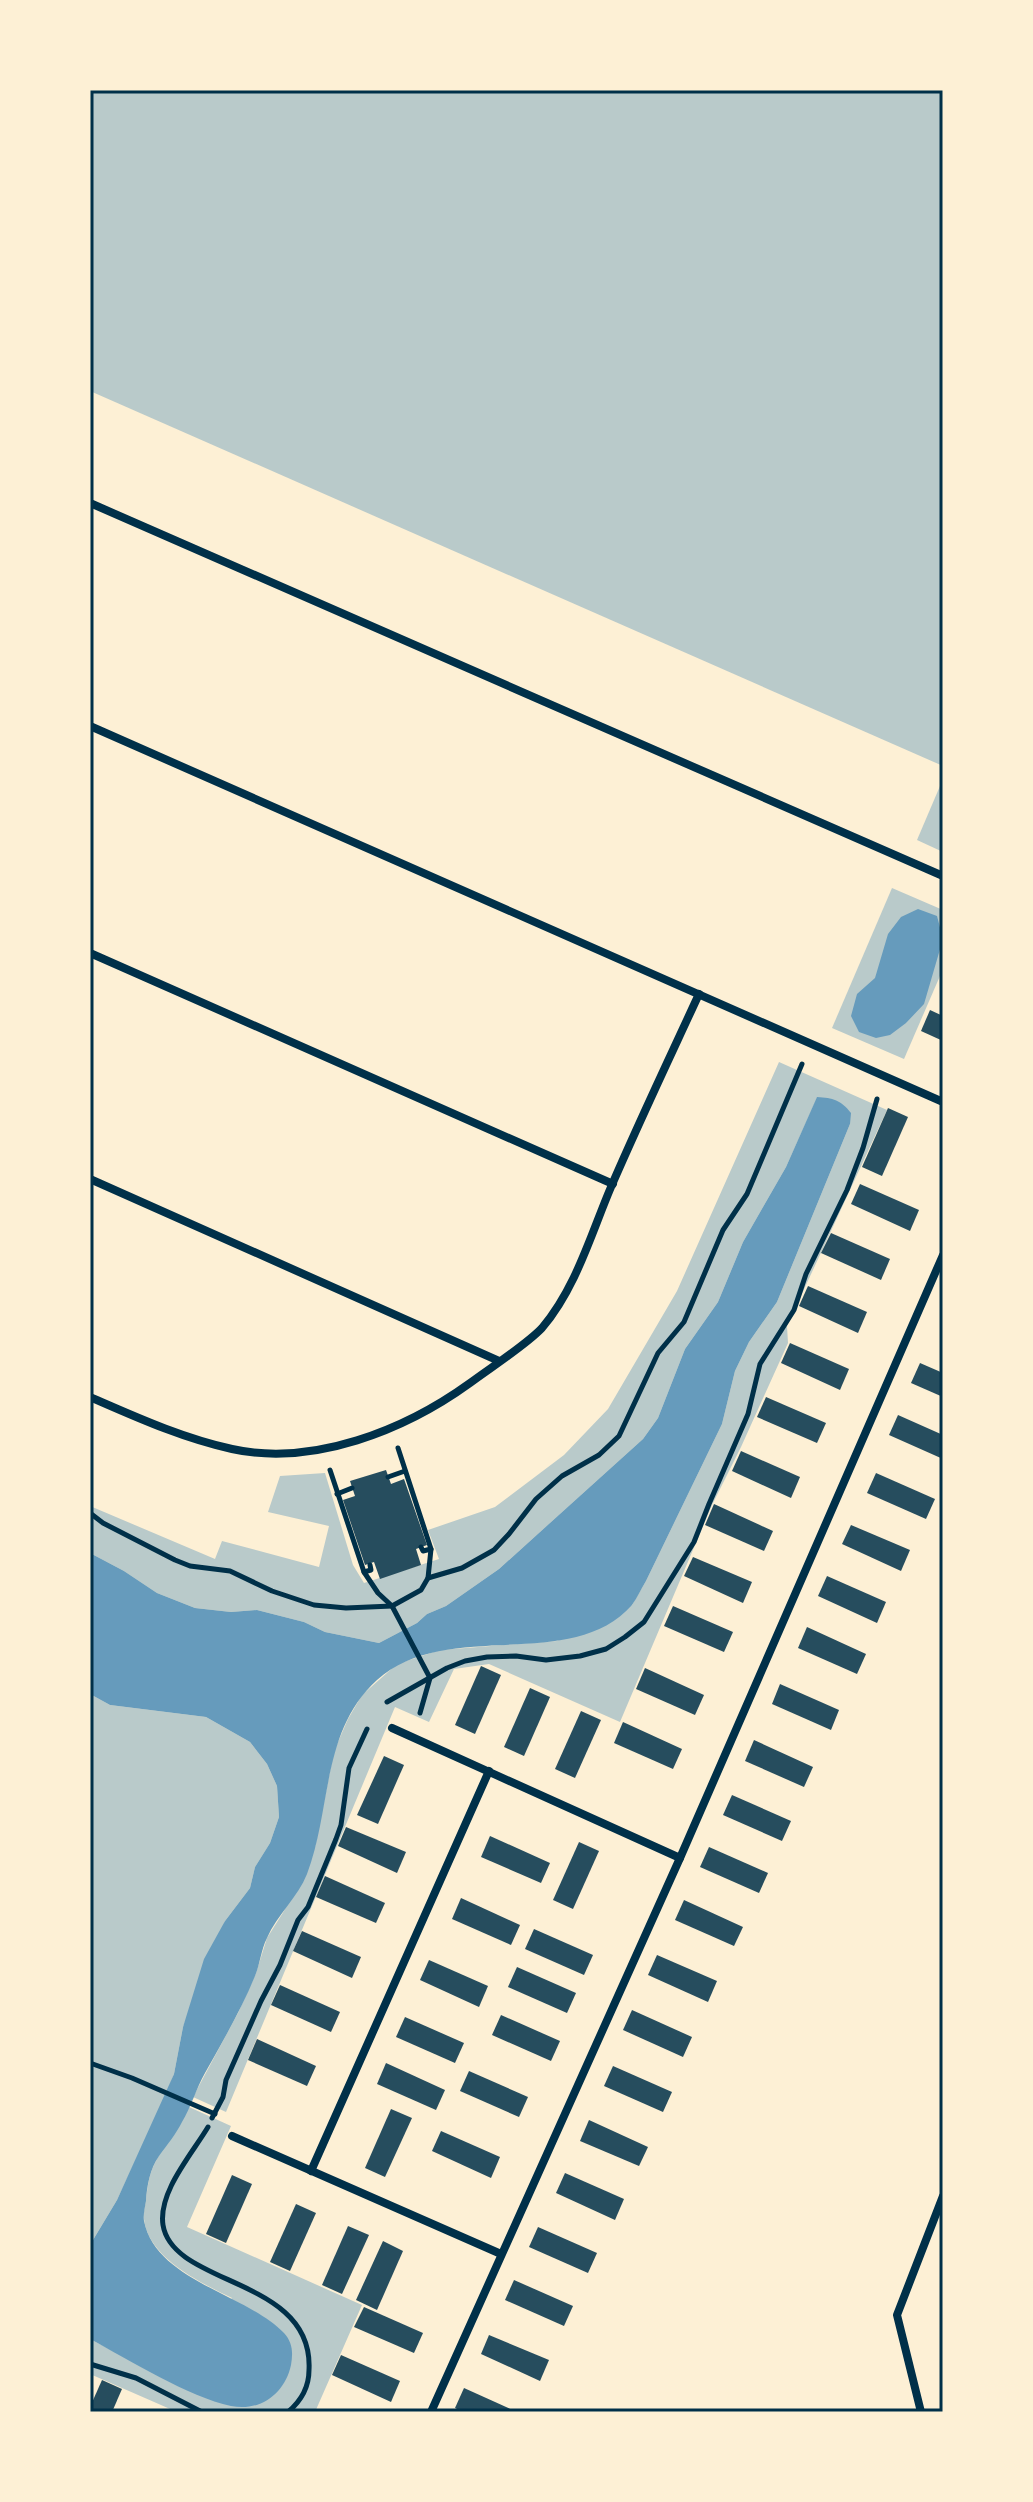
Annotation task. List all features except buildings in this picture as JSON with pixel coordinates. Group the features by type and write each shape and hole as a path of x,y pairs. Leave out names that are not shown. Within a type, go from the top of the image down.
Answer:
{"street":[{"path":"90,503 943,876"},
{"path":"90,726 943,1102"},
{"path":"90,953 613,1184"},
{"path":"90,1397 176,1434 234,1450 280,1453 323,1449 390,1429 450,1397 541,1329 571,1284 699,994"},
{"path":"90,1179 499,1361"},
{"path":"431,2412 680,1858 943,1255"},
{"path":"392,1728 680,1858"},
{"path":"311,2171 489,1771"},
{"path":"232,2136 501,2254"},
{"path":"921,2412 897,2315 943,2196"}],"path":[{"path":"428,1578 462,1568 494,1550 536,1499 562,1476 599,1455 619,1436 658,1353 684,1322 723,1230 747,1194 811,1044"},
{"path":"90,1513 103,1523 175,1560 190,1566 230,1571 293,1599 332,1608 392,1606 421,1590 428,1578 431,1549 390,1429"},
{"path":"323,1449 364,1572 378,1593 392,1606 430,1678 410,1736"},
{"path":"388,1477 405,1471"},
{"path":"337,1494 352,1488"},
{"path":"421,1547 423,1551 431,1549"},
{"path":"364,1572 371,1570 370,1565"},
{"path":"90,2063 203,2109"},
{"path":"90,2364 136,2378 202,2412"}],"shaded area":[{"path":"90,90 943,90 943,766 90,391"},
{"path":"943,779 943,852 917,840"},
{"path":"892,888 943,910 943,969 904,1059 832,1028"},
{"path":"779,1062 887,1110 787,1326 788,1343 712,1505 620,1722 489,1664 454,1669 429,1722 395,1707 226,2112 193,2097 238,2013 267,1938 284,1911 315,1847 334,1751 362,1695 397,1664 440,1650 557,1641 632,1605 722,1424 735,1371 749,1342 777,1302 850,1124 817,1098 786,1167 743,1242 718,1302 685,1349 658,1418 643,1439 499,1569 446,1606 379,1643 325,1632 304,1622 257,1610 231,1612 195,1608 157,1593 90,1553 90,1506 215,1559 222,1541 319,1567 329,1526 268,1512 280,1476 325,1473 353,1565 364,1583 439,1559 428,1530 495,1507 564,1455 608,1409 677,1291"},
{"path":"90,1694 110,1705 206,1717 250,1742 267,1764 277,1786 279,1817 270,1843 255,1867 250,1888 225,1921 183,2027 174,2074 163,2102 117,2200 90,2245"},
{"path":"189,2107 231,2126 187,2227 362,2305 315,2412 177,2412 90,2374 90,2339 163,2377 232,2298 192,2277 165,2257 155,2246 144,2219 152,2169"}],"water":[{"path":"918,909 937,916 943,939 924,1004 890,1035 876,1038 859,1032 851,1016 857,994 875,978 888,934 901,917"},
{"path":"817,1097 844,1105 851,1113 850,1124 777,1302 749,1342 735,1371 722,1424 634,1602 606,1625 576,1637 437,1651 405,1662 377,1680 359,1700 337,1746 307,1874 271,1930 238,2013 180,2126 153,2166 144,2216 152,2241 184,2273 268,2319 284,2333 291,2344 292,2356 283,2384 262,2403 231,2406 178,2386 90,2339 90,2245 117,2200 174,2074 183,2027 204,1959 225,1921 250,1888 255,1867 270,1843 279,1817 277,1786 267,1764 250,1742 206,1717 110,1705 90,1694 90,1553 157,1593 195,1608 231,1612 257,1610 304,1622 325,1632 379,1643 446,1606 499,1569 643,1439 658,1418 685,1349 718,1302 743,1242 786,1167"}]}
